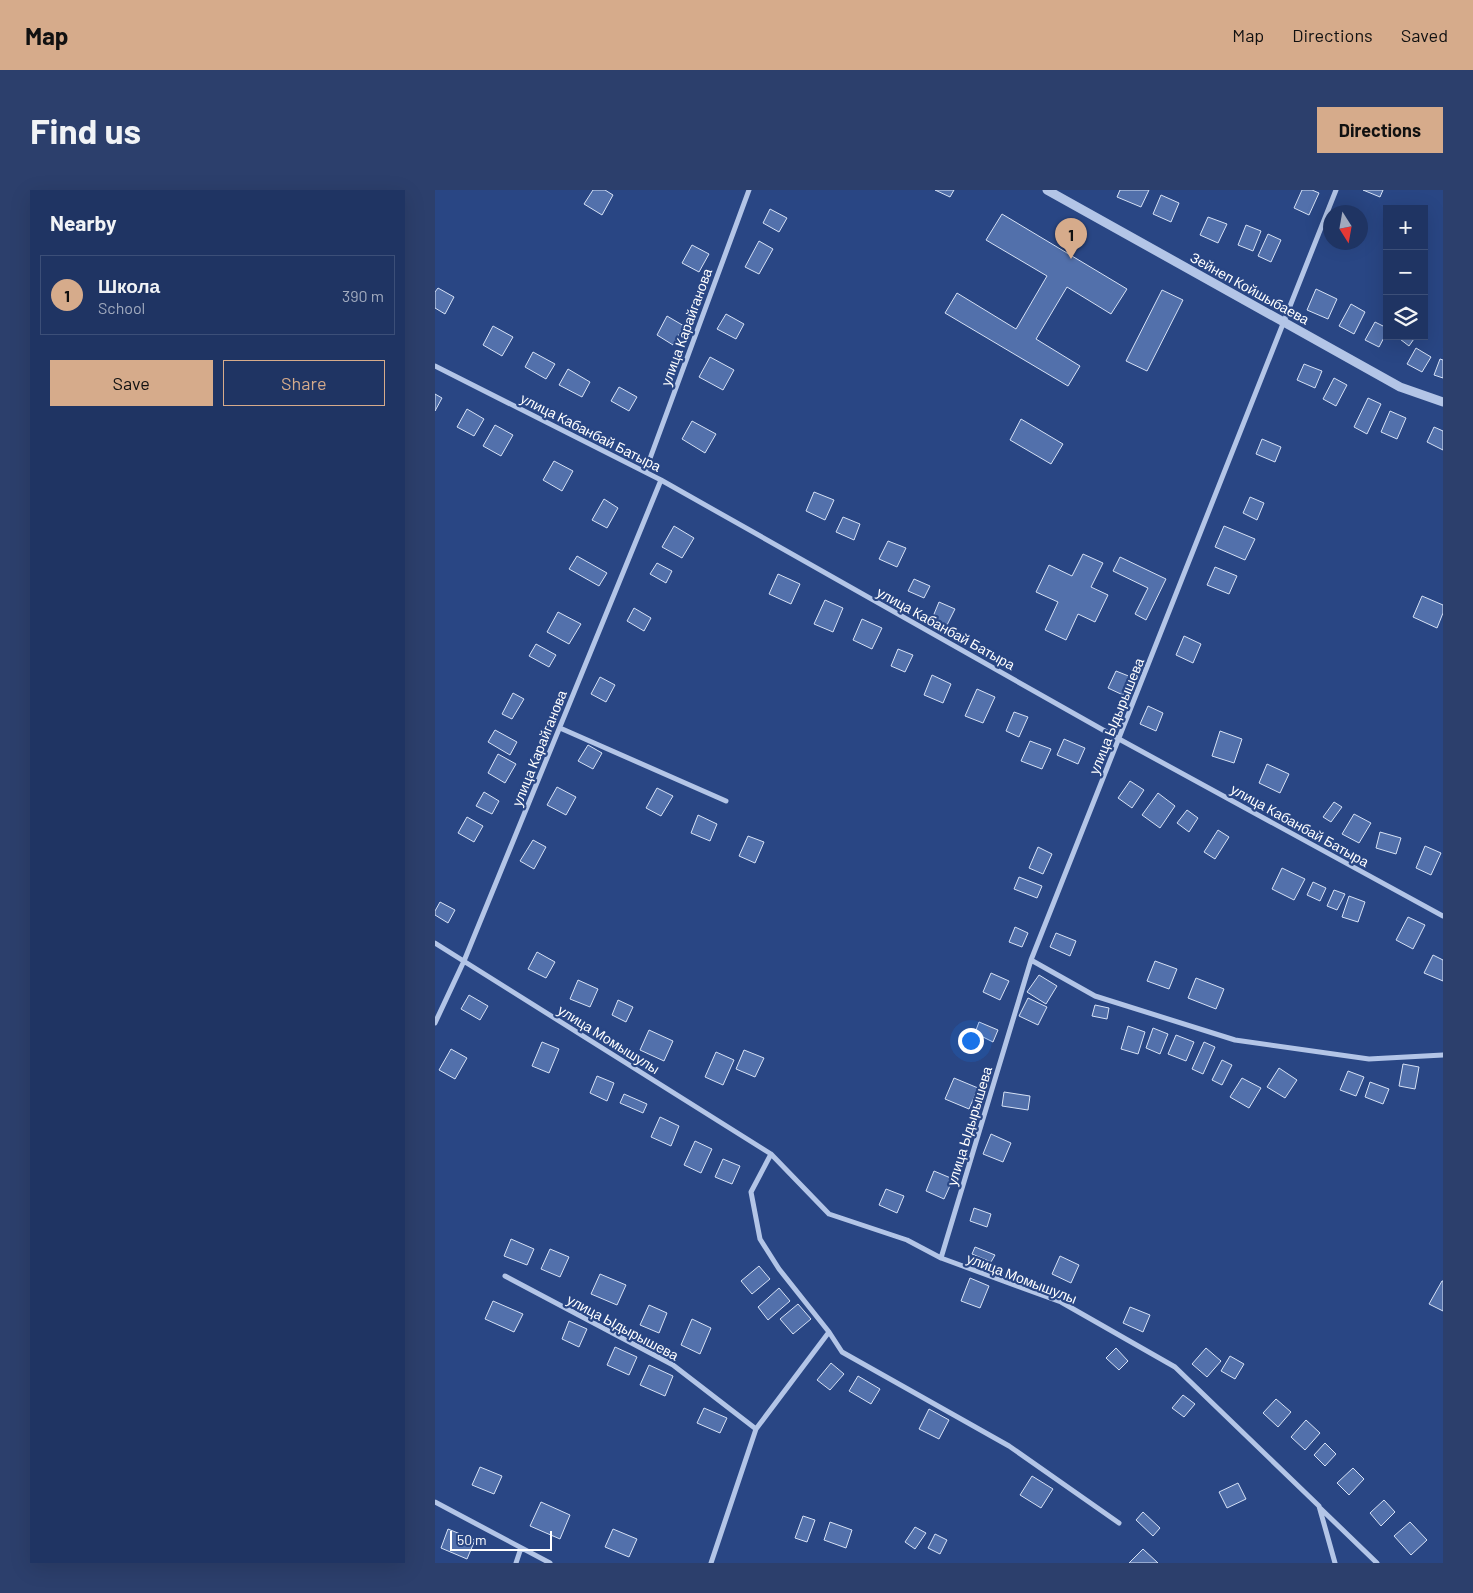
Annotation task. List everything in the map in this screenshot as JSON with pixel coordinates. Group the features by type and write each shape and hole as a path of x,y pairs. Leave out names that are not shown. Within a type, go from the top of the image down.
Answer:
{"street":[{"name":"улица Карайганова","path":"645,472 749,190"},
{"name":"Зейнеп Койшыбаева","path":"1047,190 1400,387 1443,402"},
{"name":"улица Ыдырышева","path":"941,1258 1031,960 1336,190"},
{"name":"улица Кабанбай Батыра","path":"435,366 661,480 1119,739 1443,916"},
{"name":"улица Карайганова","path":"435,1023 464,961 661,480"},
{"path":"560,728 726,801"},
{"name":"улица Момышулы","path":"435,943 771,1154 829,1214 907,1240 941,1258 1061,1302 1175,1367 1377,1563"},
{"path":"1031,960 1095,996 1235,1040 1369,1059 1443,1055"},
{"path":"771,1154 751,1192 760,1239 779,1269 829,1332 842,1352 1009,1446 1119,1523"},
{"name":"улица Ыдырышева","path":"505,1276 673,1365 756,1429"},
{"path":"711,1563 756,1429 829,1332"},
{"path":"435,1502 550,1563"},
{"path":"1319,1506 1335,1563"},
{"path":"516,1563 521,1548"}],"building":[{"path":"593,190 605,190 613,195 602,215 584,204"},
{"path":"935,190 954,190 950,197"},
{"path":"1120,190 1149,190 1141,207 1117,197"},
{"path":"1302,190 1312,190 1319,193 1309,215 1294,208"},
{"path":"1363,190 1383,190 1380,197"},
{"path":"1161,195 1179,203 1171,222 1153,214"},
{"path":"770,209 787,218 779,232 763,223"},
{"path":"1002,214 1127,289 1111,314 1067,287 1036,339 1080,366 1068,386 945,313 957,293 1016,329 1047,276 986,240"},
{"path":"1208,217 1227,224 1218,243 1200,235"},
{"path":"1246,225 1261,231 1253,251 1238,245"},
{"path":"1268,234 1281,240 1271,262 1258,256"},
{"path":"759,241 773,249 759,274 745,267"},
{"path":"692,245 709,254 699,272 682,263"},
{"path":"438,288 454,297 445,314 435,308 435,292"},
{"path":"1316,289 1337,299 1328,319 1307,310"},
{"path":"1162,290 1183,300 1147,371 1126,361"},
{"path":"1351,304 1365,312 1354,334 1339,326"},
{"path":"726,314 744,324 736,339 717,329"},
{"path":"667,316 684,326 673,345 657,335"},
{"path":"1375,322 1383,326 1383,340 1379,347 1365,340"},
{"path":"493,326 513,337 502,356 483,345"},
{"path":"1401,340 1413,340 1409,346"},
{"path":"1416,348 1431,357 1422,372 1407,364"},
{"path":"533,352 555,364 546,379 525,367"},
{"path":"710,357 734,370 723,390 699,377"},
{"path":"1440,359 1443,360 1443,378 1434,375"},
{"path":"1304,364 1322,371 1315,388 1297,380"},
{"path":"568,369 590,382 582,397 559,385"},
{"path":"1334,378 1347,385 1336,406 1323,399"},
{"path":"619,387 637,397 629,411 611,401"},
{"path":"435,394 442,398 435,411"},
{"path":"1368,398 1381,404 1367,434 1354,427"},
{"path":"467,409 484,419 474,436 457,427"},
{"path":"1390,411 1406,418 1397,439 1381,432"},
{"path":"1021,419 1063,444 1051,464 1010,440"},
{"path":"692,421 716,434 705,453 682,439"},
{"path":"495,425 513,435 501,456 483,446"},
{"path":"1434,427 1443,431 1443,450 1427,442"},
{"path":"1262,439 1281,447 1275,462 1256,454"},
{"path":"554,461 573,471 562,491 543,480"},
{"path":"814,492 834,500 825,520 806,511"},
{"path":"1250,497 1264,503 1257,520 1243,513"},
{"path":"604,499 618,508 607,528 592,520"},
{"path":"843,517 860,524 854,540 836,532"},
{"path":"674,526 694,538 682,558 662,547"},
{"path":"1224,526 1255,539 1245,560 1215,547"},
{"path":"888,541 906,548 897,567 879,559"},
{"path":"1083,554 1103,563 1091,587 1108,595 1095,622 1078,614 1066,640 1045,630 1058,602 1036,592 1049,565 1072,576"},
{"path":"577,556 607,573 599,586 569,569"},
{"path":"1120,557 1166,579 1146,620 1135,614 1148,588 1113,571"},
{"path":"657,563 672,571 666,583 650,574"},
{"path":"1215,567 1237,576 1229,594 1207,585"},
{"path":"778,574 800,584 791,604 769,594"},
{"path":"914,579 930,586 924,598 908,591"},
{"path":"1422,596 1443,605 1443,613 1437,628 1413,617"},
{"path":"825,600 843,608 833,632 814,624"},
{"path":"939,602 955,609 947,625 932,619"},
{"path":"634,608 651,618 644,631 627,621"},
{"path":"558,612 581,624 569,644 547,632"},
{"path":"862,619 882,628 872,649 853,640"},
{"path":"1184,636 1201,644 1193,663 1176,655"},
{"path":"536,644 556,655 549,667 529,656"},
{"path":"898,649 913,655 905,672 891,666"},
{"path":"1116,671 1131,677 1123,695 1108,688"},
{"path":"932,675 951,684 943,703 924,695"},
{"path":"600,677 615,685 606,702 591,694"},
{"path":"977,689 995,697 983,723 965,716"},
{"path":"513,693 524,699 512,719 502,714"},
{"path":"1148,706 1163,713 1156,731 1140,724"},
{"path":"1014,712 1028,717 1019,737 1006,731"},
{"path":"495,730 517,742 510,755 488,742"},
{"path":"1220,731 1242,739 1234,763 1212,756"},
{"path":"1064,739 1085,748 1078,764 1057,755"},
{"path":"1030,741 1051,749 1042,769 1021,761"},
{"path":"588,745 602,753 593,769 578,761"},
{"path":"498,754 516,764 505,783 488,773"},
{"path":"1267,764 1289,774 1280,793 1259,783"},
{"path":"1130,781 1144,790 1132,808 1118,798"},
{"path":"557,787 576,797 566,815 547,805"},
{"path":"657,788 673,796 661,816 646,808"},
{"path":"484,792 499,801 492,814 476,806"},
{"path":"1158,793 1175,806 1160,828 1142,815"},
{"path":"1334,802 1342,807 1331,822 1323,817"},
{"path":"1187,810 1198,818 1189,832 1177,823"},
{"path":"1354,814 1371,823 1359,843 1342,834"},
{"path":"698,815 717,824 710,841 691,833"},
{"path":"467,817 483,826 474,842 458,833"},
{"path":"1218,830 1229,837 1215,859 1204,852"},
{"path":"1380,832 1401,838 1396,854 1376,848"},
{"path":"748,836 764,842 755,863 739,856"},
{"path":"533,840 546,847 534,869 520,861"},
{"path":"1425,846 1441,853 1431,875 1416,868"},
{"path":"1038,847 1052,854 1043,874 1029,868"},
{"path":"1282,868 1305,879 1294,900 1272,889"},
{"path":"1019,877 1042,886 1037,898 1014,889"},
{"path":"1313,882 1326,888 1320,901 1307,895"},
{"path":"1334,890 1345,894 1337,910 1327,906"},
{"path":"1349,896 1365,902 1358,922 1342,917"},
{"path":"440,902 455,910 448,923 435,915"},
{"path":"1408,917 1425,925 1413,949 1396,940"},
{"path":"1015,927 1028,933 1022,947 1009,942"},
{"path":"1056,933 1076,941 1070,956 1050,947"},
{"path":"537,952 555,962 546,978 528,969"},
{"path":"1433,955 1443,960 1443,981 1424,973"},
{"path":"1155,961 1177,969 1169,989 1147,981"},
{"path":"991,973 1009,981 1000,1000 983,992"},
{"path":"1039,975 1057,986 1046,1004 1027,992"},
{"path":"1196,978 1224,989 1216,1009 1188,998"},
{"path":"578,980 598,989 590,1007 570,999"},
{"path":"469,995 488,1006 480,1020 461,1009"},
{"path":"1028,998 1047,1007 1038,1025 1019,1016"},
{"path":"618,1000 633,1007 626,1022 612,1015"},
{"path":"1095,1005 1109,1008 1107,1019 1092,1016"},
{"path":"979,1022 998,1030 993,1042 975,1033"},
{"path":"1128,1026 1145,1032 1138,1054 1121,1049"},
{"path":"1153,1028 1168,1034 1160,1054 1146,1048"},
{"path":"649,1030 673,1041 664,1061 640,1050"},
{"path":"1176,1035 1194,1042 1186,1061 1168,1054"},
{"path":"542,1042 559,1049 549,1073 532,1066"},
{"path":"1204,1042 1215,1047 1203,1074 1192,1069"},
{"path":"451,1049 467,1058 455,1079 439,1070"},
{"path":"744,1050 764,1058 755,1077 736,1069"},
{"path":"716,1052 734,1060 723,1085 705,1077"},
{"path":"1222,1060 1232,1065 1222,1085 1212,1080"},
{"path":"1403,1064 1419,1067 1415,1089 1399,1086"},
{"path":"1279,1068 1297,1080 1285,1098 1267,1087"},
{"path":"1348,1071 1364,1077 1356,1096 1340,1090"},
{"path":"597,1076 614,1083 607,1101 590,1093"},
{"path":"954,1078 978,1088 969,1109 945,1099"},
{"path":"1242,1078 1261,1088 1249,1108 1230,1097"},
{"path":"1370,1082 1389,1089 1383,1104 1365,1097"},
{"path":"1004,1092 1030,1096 1028,1110 1002,1106"},
{"path":"624,1094 647,1104 643,1113 620,1103"},
{"path":"660,1117 679,1126 671,1146 651,1137"},
{"path":"991,1134 1011,1143 1003,1162 983,1154"},
{"path":"695,1141 712,1149 701,1173 684,1165"},
{"path":"723,1159 740,1166 732,1184 715,1177"},
{"path":"934,1171 953,1179 944,1199 926,1191"},
{"path":"886,1189 904,1196 897,1213 879,1205"},
{"path":"974,1208 991,1214 987,1227 970,1221"},
{"path":"511,1239 534,1249 527,1265 504,1256"},
{"path":"975,1247 995,1255 991,1262 972,1254"},
{"path":"550,1249 569,1257 560,1277 541,1269"},
{"path":"1060,1256 1079,1265 1071,1283 1052,1274"},
{"path":"759,1266 770,1279 752,1294 741,1281"},
{"path":"600,1274 626,1285 617,1305 591,1294"},
{"path":"970,1278 989,1286 980,1308 961,1301"},
{"path":"1443,1281 1443,1311 1429,1304"},
{"path":"779,1288 790,1301 768,1320 758,1307"},
{"path":"493,1301 523,1314 514,1332 485,1319"},
{"path":"798,1304 811,1319 793,1334 780,1319"},
{"path":"649,1305 667,1313 659,1333 640,1325"},
{"path":"1130,1307 1150,1315 1143,1332 1123,1323"},
{"path":"692,1319 711,1328 700,1354 681,1345"},
{"path":"569,1321 587,1329 579,1347 562,1339"},
{"path":"615,1347 637,1357 629,1375 607,1365"},
{"path":"1116,1348 1128,1361 1119,1370 1106,1358"},
{"path":"1206,1348 1221,1361 1207,1377 1192,1364"},
{"path":"1230,1356 1244,1364 1235,1379 1221,1371"},
{"path":"831,1363 844,1374 830,1390 817,1380"},
{"path":"649,1365 673,1376 665,1396 640,1385"},
{"path":"858,1376 880,1389 871,1404 849,1391"},
{"path":"1183,1395 1195,1404 1184,1417 1172,1408"},
{"path":"1276,1399 1291,1412 1278,1427 1263,1413"},
{"path":"704,1408 727,1418 720,1433 697,1423"},
{"path":"929,1409 949,1420 939,1439 919,1429"},
{"path":"1306,1420 1320,1433 1305,1450 1291,1437"},
{"path":"1325,1443 1336,1454 1325,1466 1314,1455"},
{"path":"480,1467 502,1476 494,1494 472,1485"},
{"path":"1353,1468 1364,1479 1349,1495 1337,1483"},
{"path":"1032,1476 1053,1489 1041,1508 1020,1495"},
{"path":"1238,1483 1246,1499 1227,1508 1219,1492"},
{"path":"1384,1500 1395,1512 1381,1526 1370,1513"},
{"path":"541,1502 570,1515 560,1539 530,1526"},
{"path":"1143,1512 1160,1528 1153,1536 1136,1520"},
{"path":"803,1516 815,1520 807,1542 795,1538"},
{"path":"830,1522 852,1530 846,1548 824,1540"},
{"path":"1410,1522 1427,1540 1411,1555 1394,1536"},
{"path":"915,1527 926,1533 915,1549 905,1542"},
{"path":"448,1529 475,1540 467,1559 441,1548"},
{"path":"613,1529 637,1539 629,1557 605,1547"},
{"path":"935,1534 947,1540 940,1554 928,1548"},
{"path":"1143,1549 1158,1563 1129,1563"}],"place":[{"name":"Школа","path":"1071,259"}]}
